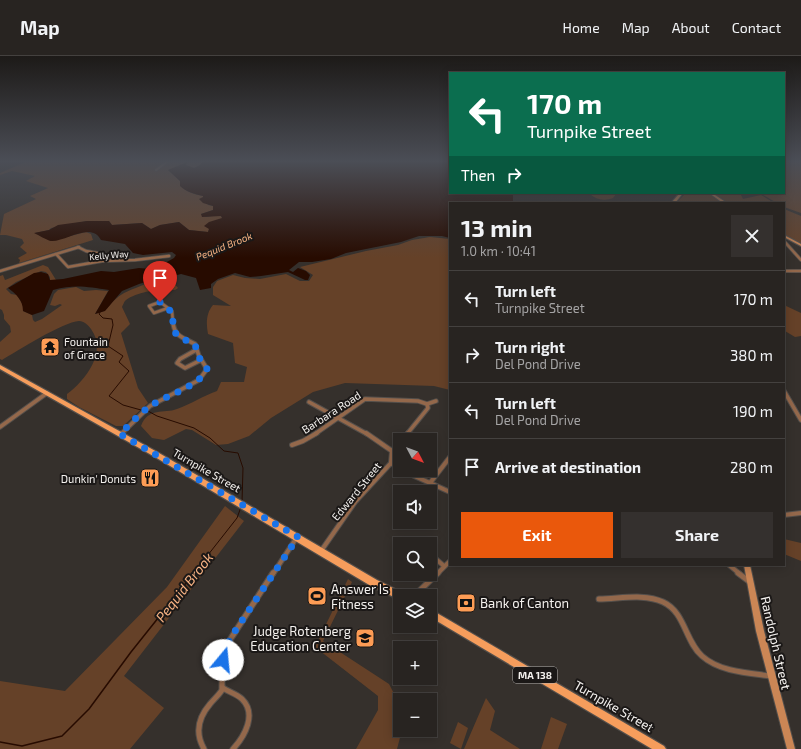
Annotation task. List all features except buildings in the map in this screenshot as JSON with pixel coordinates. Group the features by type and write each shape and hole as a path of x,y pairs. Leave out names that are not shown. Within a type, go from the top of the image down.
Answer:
{"main road":[{"path":"674,202 681,194"},
{"path":"712,194 724,202"},
{"path":"785,237 801,245"},
{"name":"Turnpike Street","path":"0,368 120,434 321,550 374,583 393,592"},
{"name":"Randolph Street","path":"747,566 771,676 791,749"},
{"name":"Turnpike Street","path":"437,617 661,749"}],"street":[{"path":"785,242 801,260"},
{"path":"0,271 79,247 86,251 107,254 107,260"},
{"name":"Kelly Way","path":"56,254 68,267 107,260 135,260 169,256"},
{"path":"785,271 801,271"},
{"path":"120,434 150,406 203,377 207,369 196,350 195,344 181,338 176,334 173,326 173,313 168,308 160,302 149,306 154,313 168,308"},
{"path":"196,350 180,359 177,363 185,368 201,360"},
{"path":"785,393 801,420"},
{"path":"0,427 46,394"},
{"name":"Barbara Road","path":"292,444 303,441 312,436 365,399 418,401 427,404"},
{"path":"427,404 436,401"},
{"path":"309,402 365,432 392,451"},
{"name":"Edward Street","path":"407,433 428,408 427,404"},
{"name":"Edward Street","path":"321,550 355,502 390,463 392,451"},
{"path":"430,483 449,457"},
{"path":"416,477 449,492"},
{"path":"785,515 801,514"},
{"path":"204,749 198,736 200,721 204,712 223,688 223,660 230,640 298,537"},
{"path":"437,560 444,566"},
{"path":"421,589 449,562"},
{"path":"730,566 750,582"},
{"path":"599,599 654,599 664,603 675,612 681,620 694,648 710,662 731,670 771,676"},
{"path":"223,688 227,692 243,699 247,704 249,711 248,724 245,733 233,749"}],"shaded area":[{"path":"36,193 194,193 203,196 208,205 213,206 213,210 201,214 206,217 219,215 223,218 209,229 208,232 189,230 179,222 160,225 151,229 142,223 112,225 109,221 87,221 51,228 49,230 35,233 51,241 86,232 91,234 93,240 19,263 20,260 18,258 27,253 20,247 24,243 22,239 0,235 4,214 36,199 30,196"},
{"path":"801,193 801,213 785,207 785,202 775,202 762,194"},
{"path":"590,194 616,194 613,198 604,200 595,198"},
{"path":"685,194 710,194 722,202 677,202"},
{"path":"714,194 740,194 743,199 761,195 772,202 726,202"},
{"path":"785,209 801,216 801,244 785,235"},
{"path":"430,237 449,239 449,390 434,386 345,383 313,392 271,418 249,436 228,444 216,445 192,430 186,429 164,440 152,438 141,426 144,420 152,414 177,409 217,391 221,382 244,382 247,367 235,363 233,343 208,334 207,319 213,305 231,306 213,295 213,287 217,281 233,275 245,278 260,279 286,274 300,281 309,281 313,275 300,267 398,245 412,240"},
{"path":"43,265 48,267 56,280 50,280 50,277 46,272 41,271 16,282 6,289 11,294 17,295 23,305 23,311 32,315 35,322 62,305 50,305 54,294 58,290 76,287 84,291 108,291 95,314 104,311 123,294 150,282 163,280 168,281 173,283 178,288 175,290 165,289 137,295 125,301 122,307 130,324 121,333 138,388 148,403 123,426 116,426 79,407 67,399 67,394 81,382 96,356 96,338 91,329 84,322 79,321 62,326 2,360 0,359 0,342 11,332 10,326 4,319 2,310 0,309 0,276 3,275 5,280"},
{"path":"785,305 801,313 801,336 795,337 785,331"},
{"path":"225,506 244,521 124,676 164,708 130,749 0,749 0,681 65,691 167,587"},
{"path":"785,539 801,543 801,561 785,554"},
{"path":"348,579 352,582 323,641 389,684 394,693 393,737 400,737 397,749 356,749 378,710 378,696 315,647"},
{"path":"486,698 495,711 490,730 520,749 464,749"},
{"path":"551,717 567,724 558,749 541,749"},
{"path":"458,722 468,728 461,749 450,743"}],"water":[{"path":"195,193 513,194 513,202 449,202 449,238 442,236 419,236 401,242 346,253 331,259 312,262 299,262 289,270 293,272 298,268 306,271 310,275 308,280 288,272 250,277 235,273 218,279 211,284 211,288 200,290 196,278 181,274 170,277 164,281 149,281 122,291 105,311 95,314 109,290 75,287 53,290 44,311 32,315 23,311 20,300 8,288 34,273 41,272 48,274 50,280 63,279 101,271 114,272 139,268 150,269 164,266 165,263 174,258 176,255 172,252 143,255 133,253 125,244 101,240 97,235 91,232 85,232 51,241 34,233 49,230 58,225 87,221 109,221 112,225 142,223 151,229 160,225 179,222 189,230 208,232 209,229 204,226 209,222 222,218 221,216 202,217 201,214 213,210 213,206 203,203 199,199 203,196"}],"waterway":[{"name":"Pequid Brook","path":"100,312 99,314 103,318 112,319 113,325 108,346 123,356 119,362 129,371 109,396 123,405 141,410"},
{"name":"Pequid Brook","path":"148,411 157,416 194,428 210,438 224,451 238,453 243,468 242,502"},
{"name":"Pequid Brook","path":"193,574 237,518 241,507"},
{"name":"Pequid Brook","path":"0,742 22,746 62,736 89,709 131,652 194,573"}],"place":[{"name":"Fountain of Grace","path":"50,347"},
{"name":"Dunkin' Donuts","path":"150,478"},
{"name":"Answer Is Fitness","path":"317,596"},
{"name":"Bank of Canton","path":"466,603"},
{"name":"Judge Rotenberg Education Center","path":"365,638"}],"route":[{"path":"160,302 173,313 173,326 176,334 181,338 195,344 198,356 207,367 206,373 199,380 159,400 144,410 120,434 298,537 233,634 227,645 223,660"}]}
